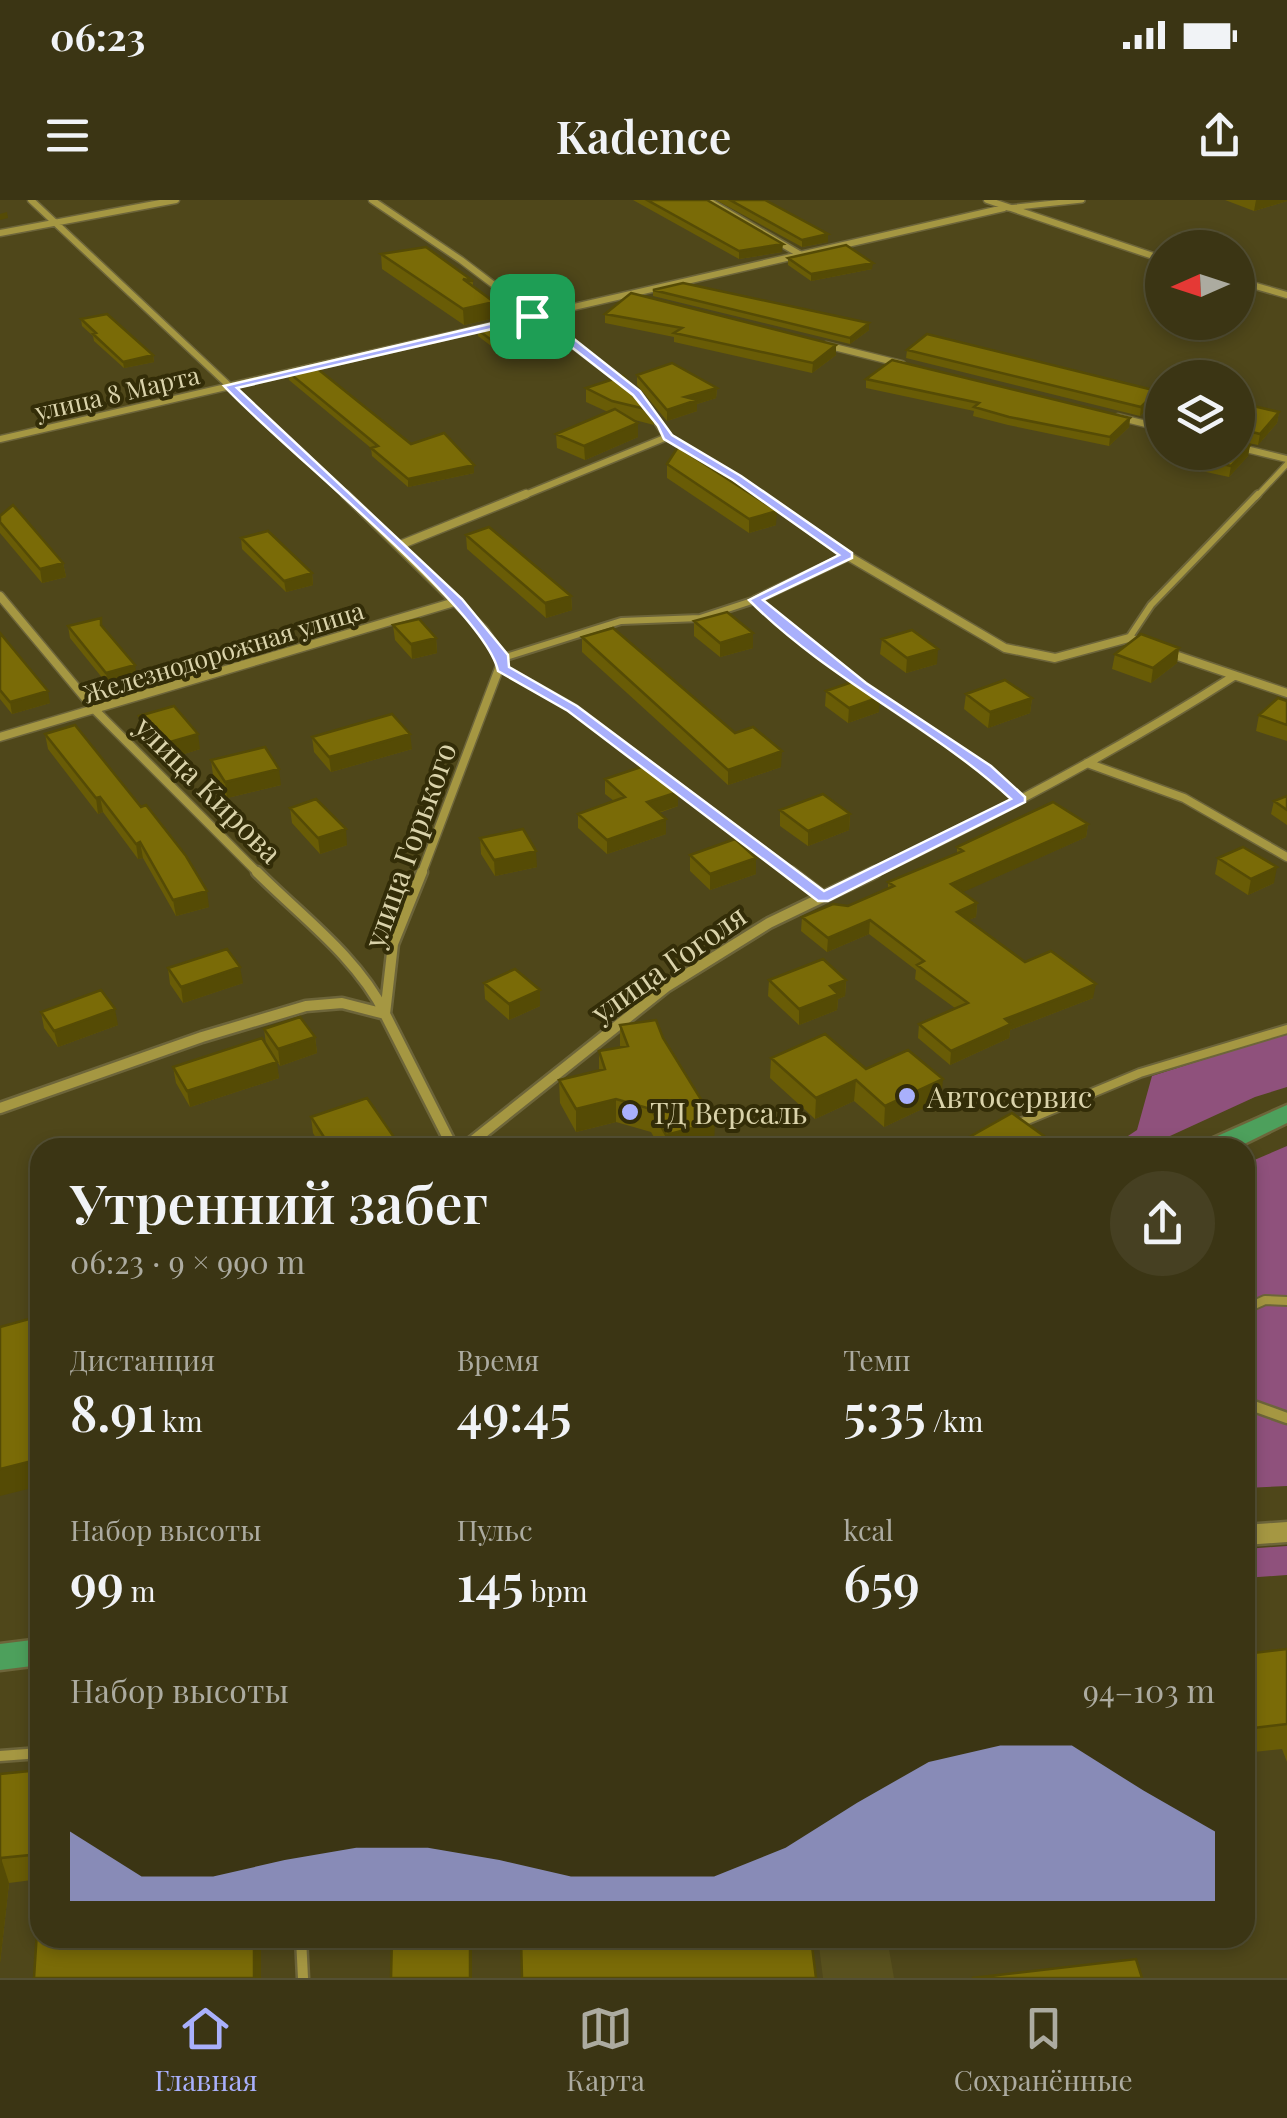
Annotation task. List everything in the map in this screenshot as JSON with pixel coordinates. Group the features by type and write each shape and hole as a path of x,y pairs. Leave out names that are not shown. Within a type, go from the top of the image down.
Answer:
{"main road":[{"path":"1234,1138 1287,1113"},
{"path":"0,1657 30,1653"}],"street":[{"path":"31,200 400,545 458,602 503,663 573,708 823,898"},
{"path":"0,234 176,200"},
{"path":"372,200 474,269 637,393 668,437 737,478 848,556 1005,648 1055,658 1129,638 1287,693"},
{"path":"707,200 802,255"},
{"path":"987,200 1145,254"},
{"name":"улица 8 Марта","path":"0,439 532,316 631,297 1004,208"},
{"path":"1255,285 1287,294"},
{"path":"631,297 650,302"},
{"path":"821,344 916,368"},
{"path":"1106,414 1145,424"},
{"path":"400,545 668,437"},
{"path":"1255,452 1287,462"},
{"path":"848,556 755,600 862,685 986,769 1020,800"},
{"name":"улица Кирова","path":"0,596 96,712 351,960 371,985 385,1014"},
{"name":"Железнодорожная улица","path":"0,737 96,712 458,602"},
{"name":"улица Горького","path":"385,1014 393,944 503,663"},
{"name":"улица Гоголя","path":"477,1138 666,987 769,924 1020,800 1152,729 1234,676"},
{"path":"1087,763 1184,798 1287,857"},
{"path":"0,1108 202,1037 306,1006 342,1003 385,1014 448,1138"},
{"path":"1255,1534 1287,1532"}],"lane":[{"path":"1004,208 1082,200"},
{"path":"1129,638 1151,605 1287,462"},
{"path":"503,663 621,621 700,618 755,600"},
{"path":"996,1132 1140,1073 1287,1029"},
{"path":"1255,1304 1265,1300 1287,1301"},
{"path":"1255,1407 1287,1418"},
{"path":"0,1756 30,1753"},
{"path":"301,1948 302,1978"}],"shaded area":[{"path":"1287,1033 1287,1087 1255,1097 1166,1138 1125,1138 1137,1130 1152,1076"},
{"path":"1287,1146 1287,1486 1255,1488 1255,1160"},
{"path":"1287,1546 1287,1575 1255,1577 1255,1548"},
{"path":"819,1948 889,1948 894,1978 823,1978"}],"building":[{"path":"647,200 707,200 783,244 739,251"},
{"path":"730,200 765,200 828,234 802,240"},
{"path":"846,245 873,263 811,274 788,258"},
{"path":"426,247 473,281 463,279 494,302 463,309 381,254"},
{"path":"683,283 869,323 850,338 653,290"},
{"path":"631,293 836,345 813,363 674,333 682,328 605,314"},
{"path":"107,314 153,355 123,362 81,319"},
{"path":"509,323 529,338 498,345 478,330"},
{"path":"927,334 1145,388 1145,403 1141,407 907,350"},
{"path":"892,360 1130,418 1110,437 1009,417 974,407 979,403 866,379"},
{"path":"672,363 717,388 685,397 697,400 667,410 637,375"},
{"path":"314,366 411,444 444,433 474,465 408,479 371,448 378,446 288,372"},
{"path":"623,376 654,411 612,401 586,388"},
{"path":"1255,406 1279,412 1260,434 1255,433"},
{"path":"615,409 638,423 584,446 556,434"},
{"path":"678,447 777,511 749,519 667,464"},
{"path":"13,505 63,563 40,569 0,522 0,516"},
{"path":"489,527 571,596 545,603 466,535"},
{"path":"268,531 312,573 284,581 241,538"},
{"path":"727,612 753,633 720,643 694,621"},
{"path":"101,618 101,625 135,665 106,673 68,626"},
{"path":"419,619 436,638 411,644 393,625"},
{"path":"613,628 735,733 753,727 782,751 728,770 582,637"},
{"path":"912,630 938,649 907,658 882,639"},
{"path":"0,633 48,691 10,702 0,690"},
{"path":"1141,634 1179,648 1153,668 1115,654"},
{"path":"858,680 880,697 849,708 826,691"},
{"path":"1005,680 1032,698 990,712 966,694"},
{"path":"1278,698 1287,701 1287,725 1259,715"},
{"path":"174,706 198,734 163,744 139,716"},
{"path":"392,714 410,734 329,757 312,737"},
{"path":"75,725 141,807 146,805 186,856 207,891 173,900 140,842 136,844 45,734"},
{"path":"265,747 279,769 225,782 211,760"},
{"path":"647,765 678,792 647,802 666,819 607,840 578,814 625,797 605,779"},
{"path":"823,794 850,814 808,831 780,810"},
{"path":"1287,796 1287,810 1274,801"},
{"path":"316,799 346,829 318,838 290,808"},
{"path":"1053,802 1088,824 951,884 977,903 957,912 1025,962 1051,951 1096,984 1005,1019 1011,1024 951,1051 919,1024 968,1003 917,965 924,961 870,920 828,938 802,917 833,904 848,906 894,886 888,882 963,851 957,847"},
{"path":"523,829 536,851 494,860 480,838"},
{"path":"735,839 756,858 710,874 690,855"},
{"path":"1243,847 1277,867 1251,879 1218,858"},
{"path":"227,949 240,967 181,987 168,968"},
{"path":"823,959 846,980 830,986 838,994 799,1009 769,980"},
{"path":"515,969 540,990 509,1004 484,983"},
{"path":"101,990 115,1009 54,1031 41,1012"},
{"path":"300,1017 315,1037 278,1049 264,1029"},
{"path":"656,1020 715,1122 666,1135 651,1109 616,1099 576,1109 559,1080 605,1069 599,1051 628,1046 620,1025"},
{"path":"825,1034 866,1069 908,1050 943,1079 885,1106 856,1080 816,1098 771,1058"},
{"path":"262,1038 277,1062 187,1091 173,1067"},
{"path":"367,1098 395,1138 325,1138 311,1117"},
{"path":"1012,1113 1047,1138 968,1138"},
{"path":"30,1319 30,1462 0,1469 0,1327"},
{"path":"1287,1649 1287,1724 1255,1728 1255,1653"},
{"path":"30,1771 30,1855 1,1858 0,1866 0,1774"},
{"path":"36,1948 254,1948 254,1978 34,1978"},
{"path":"392,1948 470,1948 470,1978 391,1978"},
{"path":"521,1948 812,1948 816,1978 522,1978"},
{"path":"1136,1959 1142,1978 972,1978"}],"place":[{"name":"Автосервис","path":"907,1096"},
{"name":"ТД Версаль","path":"630,1112"}],"route":[{"path":"532,316 637,393 668,437 737,478 848,556 755,600 862,685 986,769 1020,800 823,898 573,708 502,668 503,658 458,602 230,386 532,316"}]}
